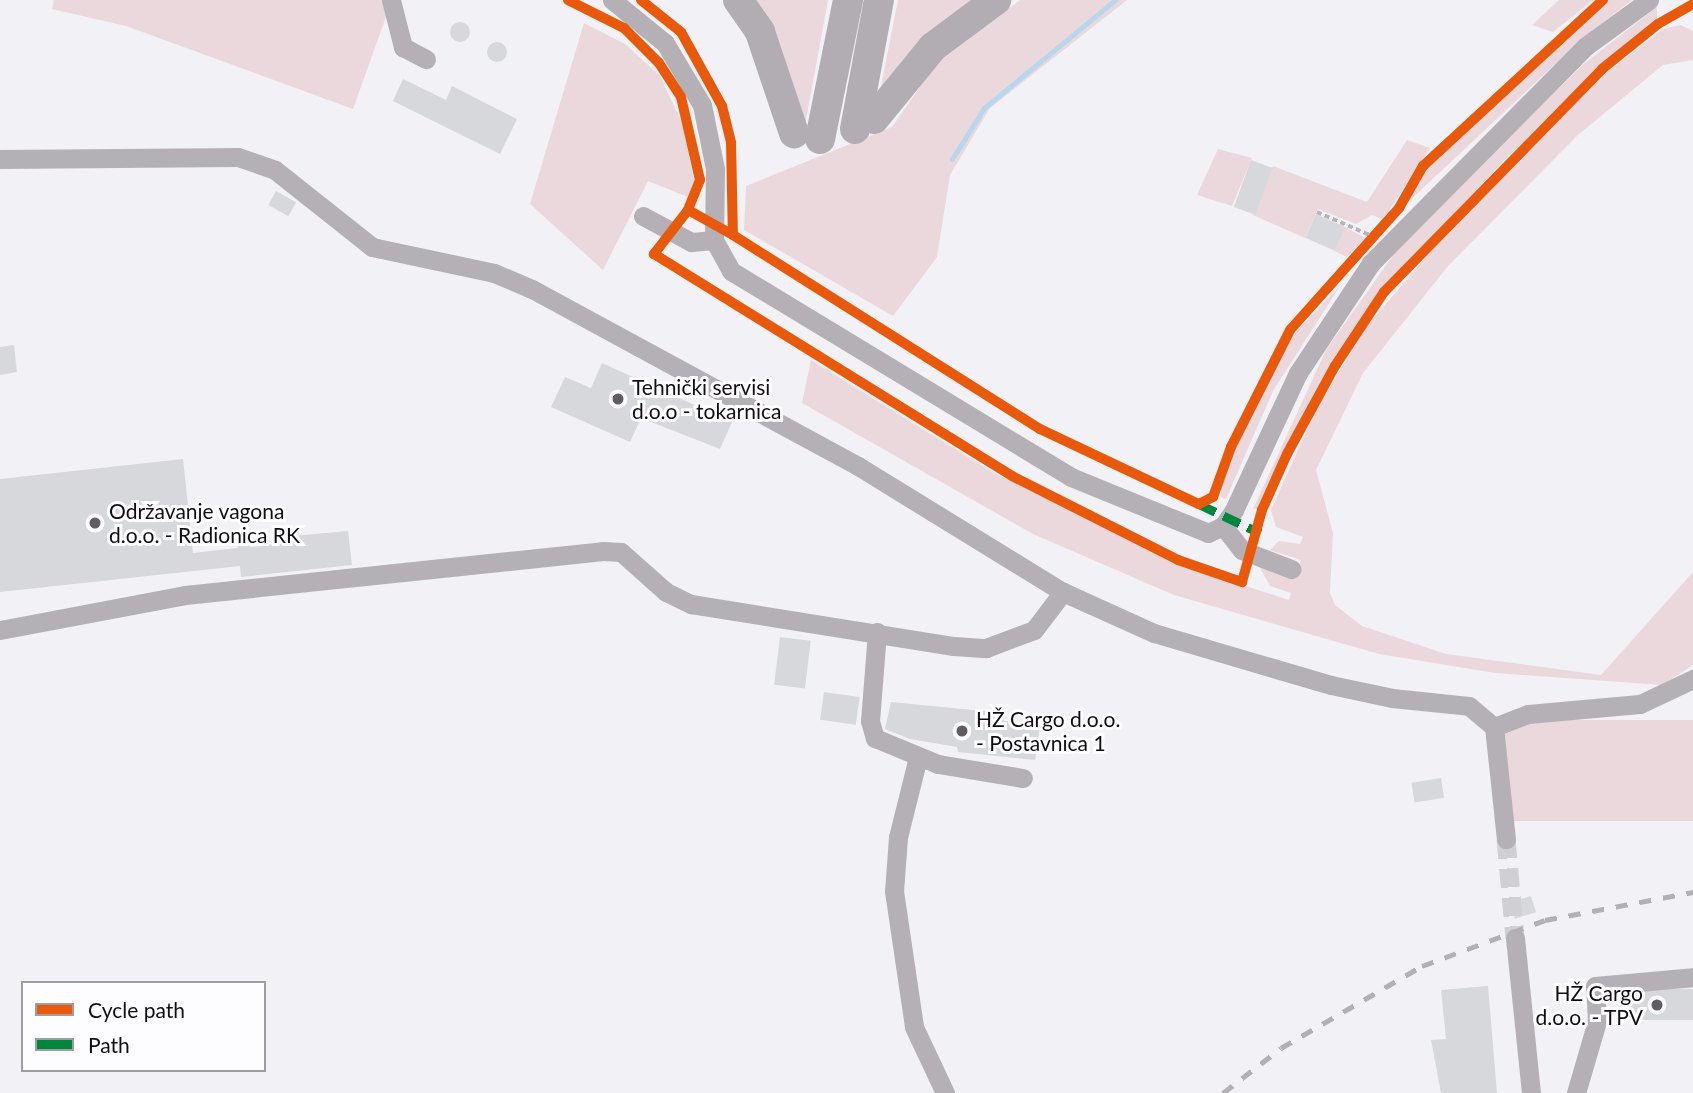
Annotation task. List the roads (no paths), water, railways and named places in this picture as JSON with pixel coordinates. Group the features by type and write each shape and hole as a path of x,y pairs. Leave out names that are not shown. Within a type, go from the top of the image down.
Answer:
{"highway":[{"path":"738,0 769,52 807,136 848,0"},
{"path":"879,0 864,124 933,47 996,0"}],"street":[{"path":"391,0 403,47 426,59"},
{"path":"612,0 665,43 702,104 715,170 714,240 731,271 1071,477 1198,532 1223,526"},
{"path":"1223,526 1297,373 1371,263 1586,46 1649,0"},
{"path":"0,159 238,157 275,170 372,247 494,274 532,289 858,466 1063,592 1214,654 1392,698 1469,706 1494,727 1506,839"},
{"path":"642,216 691,242 714,240"},
{"path":"1223,526 1242,550 1291,569"},
{"path":"0,630 185,595 603,551 621,552 666,592 691,604 771,620 986,648 1034,630 1063,592"},
{"path":"877,632 870,721 875,738 918,757 1023,778"},
{"path":"1494,727 1528,714 1640,704 1693,679"},
{"path":"918,757 898,837 894,891 914,1027 945,1093"},
{"path":"1515,938 1531,1093"},
{"path":"1576,1093 1597,1021 1595,986 1693,977"}],"waterway":[{"path":"952,159 984,108 1115,0"}],"tunnel":[{"path":"1506,839 1515,938"}],"railway":[{"path":"1223,1093 1281,1048 1422,966 1545,920 1693,892"}],"place":[{"name":"Tehnički servisi d.o.o - tokarnica","path":"618,399"},
{"name":"Održavanje vagona d.o.o. - Radionica RK","path":"95,523"},
{"name":"HŽ Cargo d.o.o. - Postavnica 1","path":"962,731"},
{"name":"HŽ Cargo d.o.o. - TPV","path":"1657,1005"}]}
